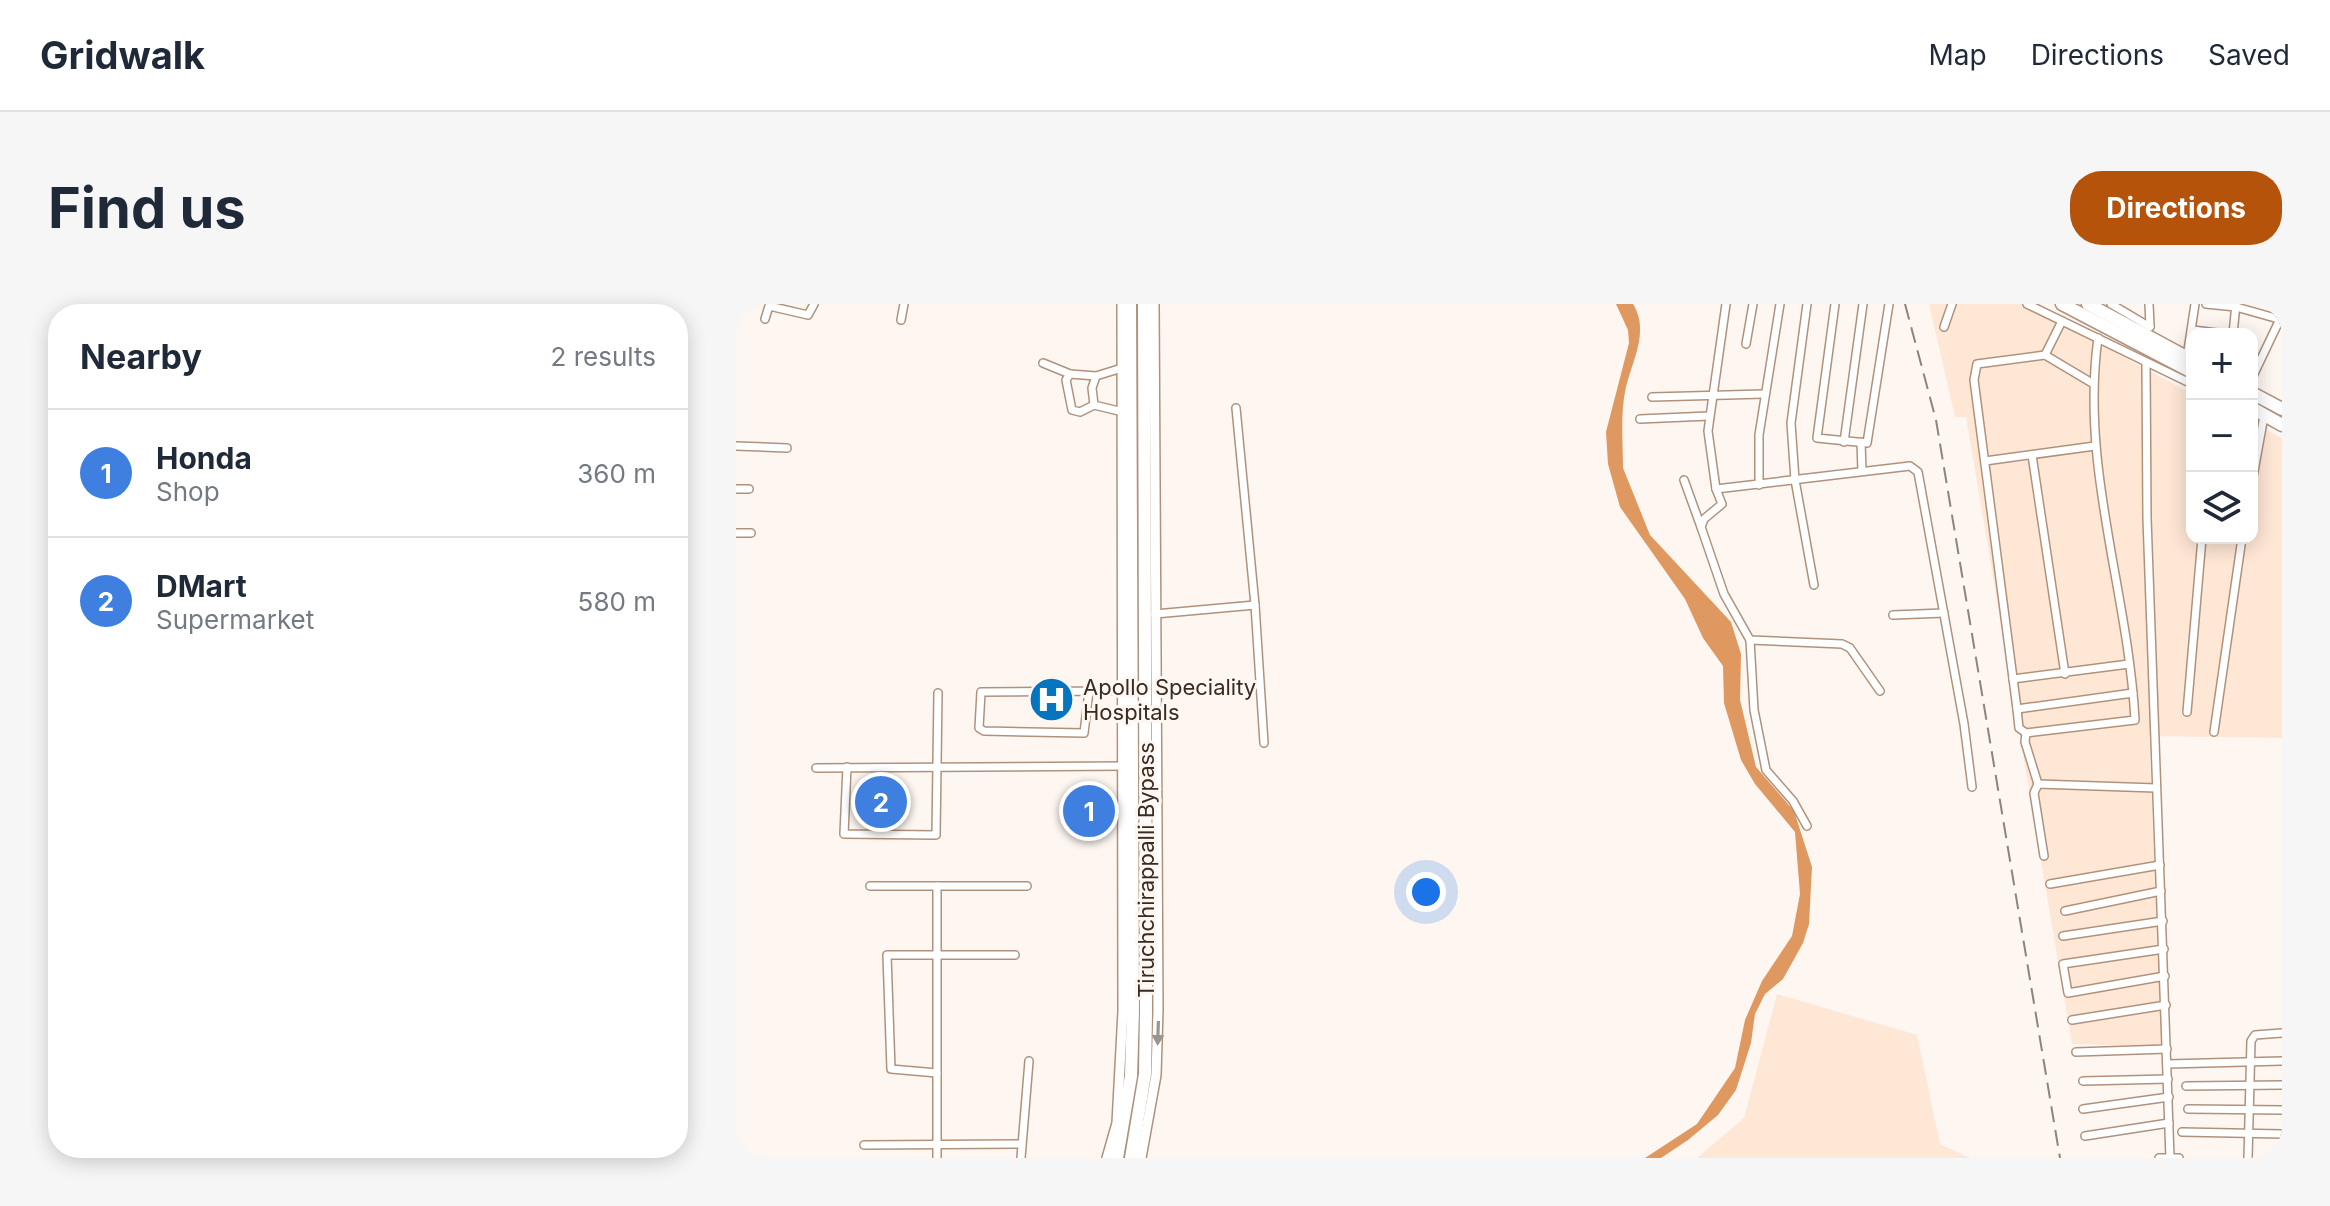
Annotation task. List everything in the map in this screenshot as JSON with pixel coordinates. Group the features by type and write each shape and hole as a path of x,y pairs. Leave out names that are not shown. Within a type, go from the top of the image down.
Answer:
{"highway":[{"name":"Tiruchchirappalli Bypass","path":"1117,1158 1131,1076 1133,1011 1127,485 1130,304"},
{"name":"Tiruchchirappalli Bypass","path":"1131,1158 1145,1074 1146,1012 1144,304"},
{"path":"2062,304 2186,369"},
{"path":"2088,304 2130,326 2150,331 2186,356"},
{"path":"2258,396 2282,409"},
{"path":"2258,412 2282,425"}],"street":[{"path":"765,319 769,305 808,315 814,304"},
{"path":"901,320 904,304"},
{"path":"1107,1158 1117,1123 1121,1076 1127,485 1122,304"},
{"path":"1141,1158 1156,1075 1158,1009 1154,304"},
{"path":"1701,527 1710,513 1722,504 1716,489 1709,416 1726,304"},
{"path":"1746,344 1753,304"},
{"path":"1759,485 1759,435 1780,304"},
{"path":"1807,304 1791,423 1795,480 1814,585"},
{"path":"1835,304 1817,438 1844,442 1868,442 1889,304"},
{"path":"1844,442 1863,304"},
{"path":"1944,327 1952,304"},
{"path":"2027,304 2186,381"},
{"path":"2111,304 2150,331"},
{"path":"2149,304 2150,331"},
{"path":"2193,328 2195,304"},
{"path":"2206,304 2236,305 2281,319 2258,365"},
{"path":"2234,328 2236,305"},
{"path":"2045,355 2062,321"},
{"path":"2273,334 2282,339"},
{"path":"2092,383 2045,355 1977,364 1974,380 2019,728 2026,733 2135,720 2095,446 2092,383 2098,338"},
{"path":"1043,363 1070,374 1096,376 1122,368"},
{"path":"2146,363 2156,788 2170,1158"},
{"path":"1070,374 1066,377 1072,410 1080,412 1094,405 1123,412"},
{"path":"1094,405 1092,388 1096,376"},
{"path":"1652,397 1764,394"},
{"path":"1236,408 1255,605 1264,743"},
{"path":"1640,419 1709,416"},
{"path":"2254,472 2264,416"},
{"path":"1861,442 1862,471"},
{"path":"736,446 787,448"},
{"path":"1985,461 2095,446"},
{"path":"2032,455 2065,674"},
{"path":"1716,489 1910,466 1918,472 1972,787"},
{"path":"1684,480 1724,594 1750,640 1754,710 1766,770 1793,801 1807,826"},
{"path":"736,489 749,489"},
{"path":"736,533 751,533"},
{"path":"2187,712 2201,544"},
{"path":"2214,732 2241,544"},
{"path":"1155,614 1255,605"},
{"path":"1893,615 1944,613"},
{"path":"1750,640 1842,644 1850,648 1880,691"},
{"path":"2013,679 2129,664"},
{"path":"1089,691 1084,733 984,731 979,728 981,692 1125,690"},
{"path":"847,767 844,834 936,835 938,693"},
{"path":"2017,709 2133,693"},
{"path":"2026,733 2025,742 2038,784 2034,793 2044,856"},
{"path":"816,768 1125,766"},
{"path":"2038,784 2156,788"},
{"path":"2050,884 2160,865"},
{"path":"870,886 1027,886"},
{"path":"937,886 937,1158"},
{"path":"2065,911 2161,891"},
{"path":"2063,936 2163,921"},
{"path":"2164,949 2063,964 2068,993 2165,976"},
{"path":"937,1073 891,1069 887,955 1015,955"},
{"path":"2072,1020 2166,1005"},
{"path":"2248,1158 2252,1037 2282,1033"},
{"path":"2076,1052 2167,1049"},
{"path":"1021,1158 1029,1061"},
{"path":"2168,1064 2282,1061"},
{"path":"2083,1081 2168,1079"},
{"path":"2186,1086 2282,1085"},
{"path":"2083,1109 2169,1097"},
{"path":"2188,1109 2282,1110"},
{"path":"2085,1136 2169,1123"},
{"path":"2182,1132 2282,1134"},
{"path":"864,1145 937,1142 1021,1144"},
{"path":"2159,1158 2179,1158"}],"shaded area":[{"path":"1616,304 1633,304 1640,325 1638,346 1624,397 1623,468 1650,535 1731,622 1741,654 1740,700 1756,767 1794,811 1812,867 1809,924 1803,943 1783,979 1765,994 1755,1014 1751,1043 1736,1090 1718,1115 1661,1158 1645,1158 1697,1124 1735,1068 1745,1020 1762,981 1792,936 1800,894 1795,832 1755,784 1741,760 1724,703 1723,666 1703,638 1685,599 1620,507 1608,464 1606,432 1629,343 1628,330"},
{"path":"1929,304 2026,304 2186,391 2186,544 2258,544 2258,426 2282,438 2282,738 2149,736 2162,1046 2072,1044 1966,417 1955,417"},
{"path":"1777,994 1917,1035 1940,1144 1970,1158 1697,1158 1744,1118"}],"railway":[{"path":"1905,304 1936,420 2060,1158"}],"place":[{"name":"Apollo Speciality Hospitals","path":"1052,700"},
{"name":"DMart","path":"881,802"},
{"name":"Honda","path":"1089,811"}]}
